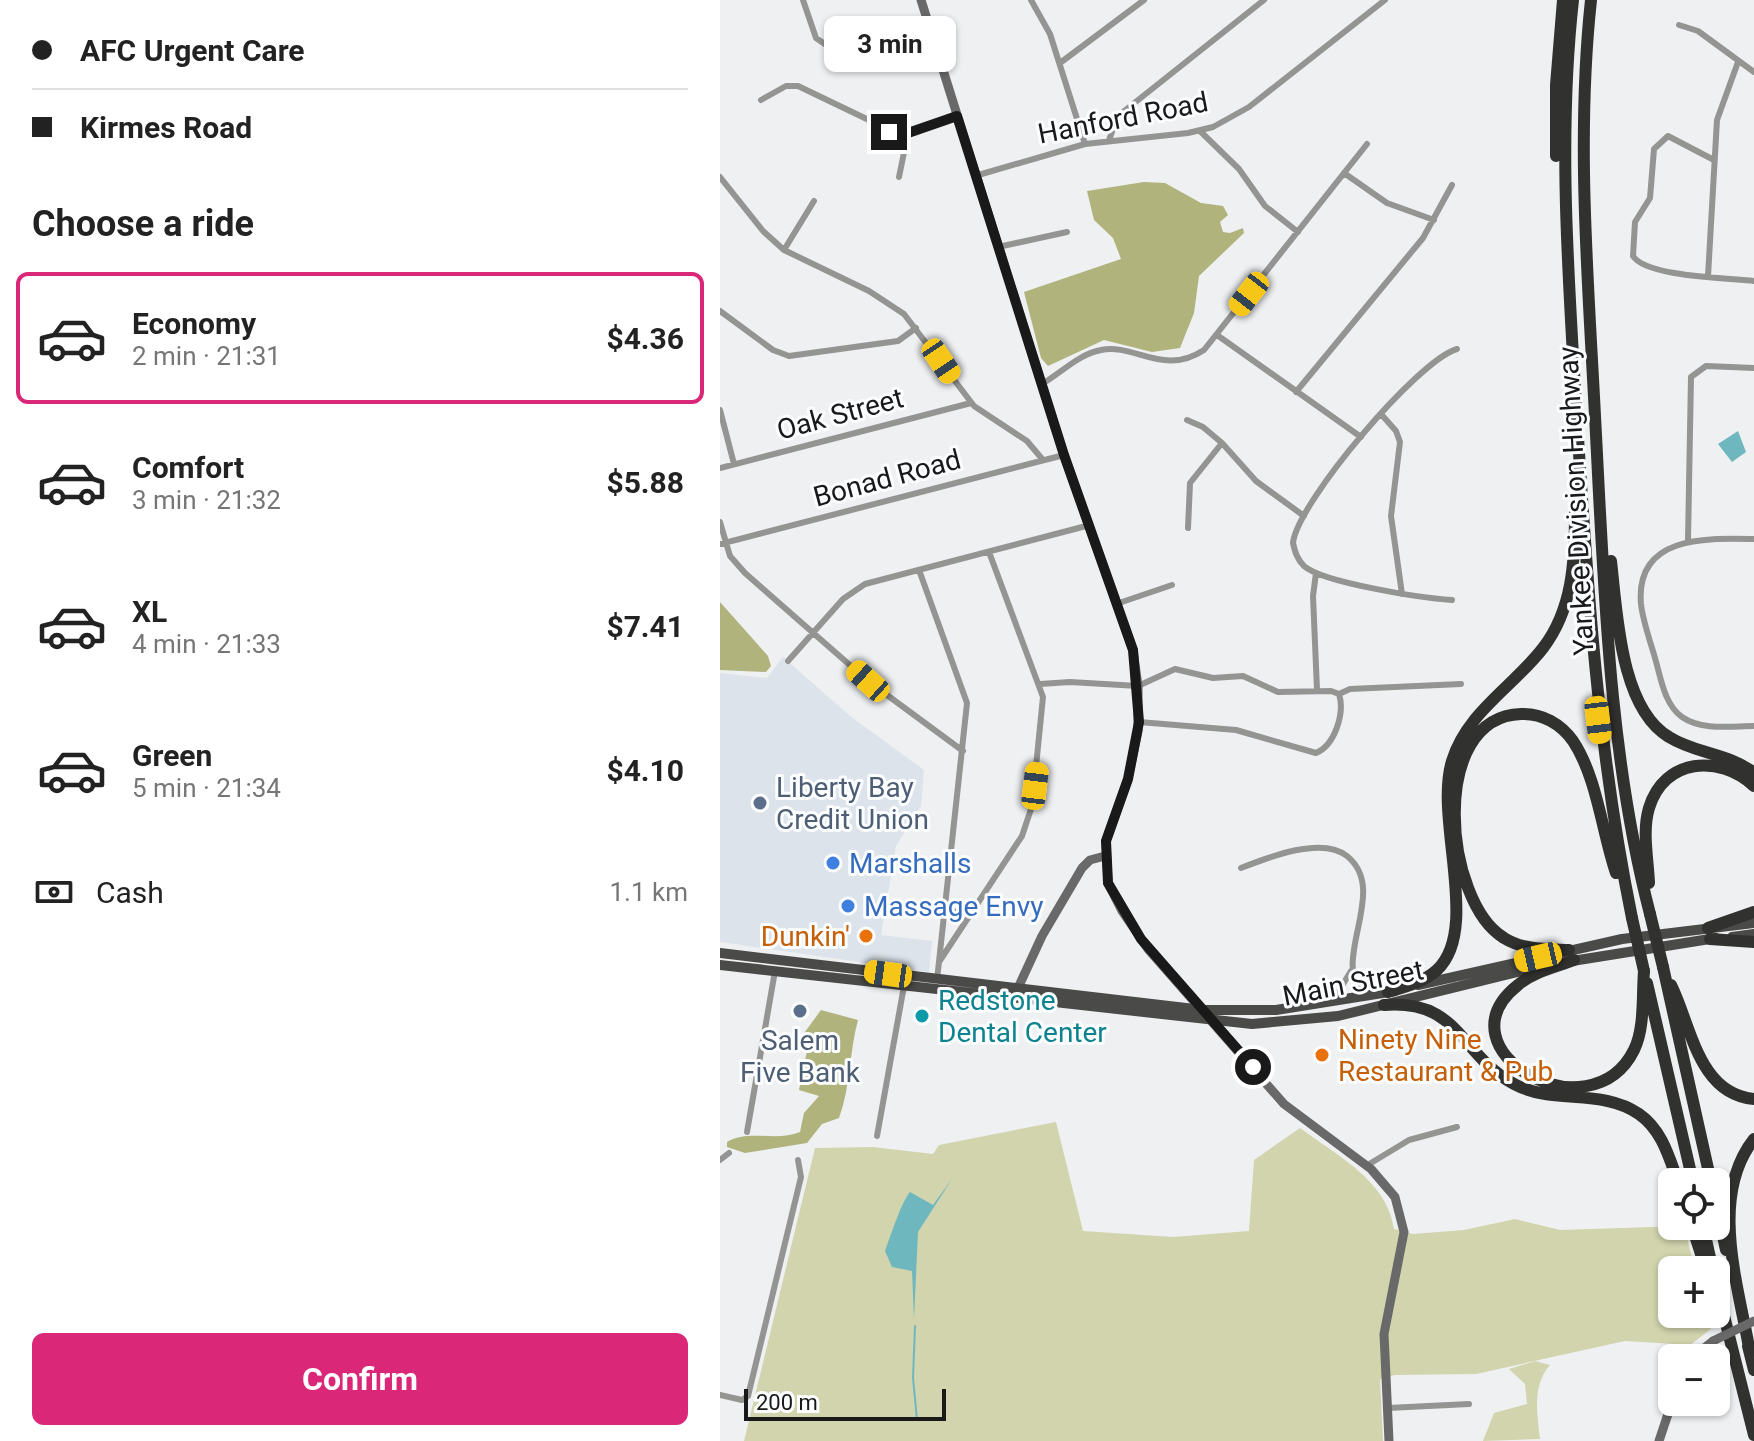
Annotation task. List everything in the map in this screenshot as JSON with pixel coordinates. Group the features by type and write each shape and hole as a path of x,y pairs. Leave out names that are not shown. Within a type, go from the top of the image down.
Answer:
{"highway":[{"path":"1563,0 1556,143 1558,212 1568,265"},
{"name":"Yankee Division Highway","path":"1573,0 1564,137 1568,265 1596,704 1609,802 1632,918 1690,1168"},
{"name":"Yankee Division Highway","path":"1593,0 1588,22 1582,175 1615,716 1650,914 1708,1168"},
{"path":"1386,999 1429,976 1450,953 1456,926 1446,800 1453,759 1476,718 1542,649 1566,600 1575,550 1576,394"},
{"path":"1597,456 1617,605 1637,702 1651,722 1669,737 1728,757 1754,773"},
{"path":"1571,955 1525,947 1503,938 1477,912 1468,890 1457,831 1458,776 1475,736 1495,720 1516,714 1537,715 1557,725 1573,742 1584,764 1632,918"},
{"path":"1650,914 1647,817 1662,784 1684,768 1707,764 1729,768 1754,786"},
{"path":"1709,934 1754,912"},
{"path":"1709,934 1754,942"},
{"path":"1571,955 1521,982 1504,999 1498,1014 1497,1033 1505,1057 1520,1073 1542,1082 1581,1086 1605,1080 1619,1070 1637,1043 1644,971"},
{"path":"1663,967 1706,1068 1728,1091 1754,1099"},
{"path":"1386,999 1436,1013 1498,1074 1521,1087 1555,1095 1609,1101 1637,1113 1660,1137 1672,1168"},
{"path":"1750,1353 1733,1251 1730,1203 1736,1170 1754,1139"},
{"path":"1724,1240 1754,1370"},
{"path":"1723,1328 1735,1365"},
{"path":"1726,1328 1754,1435"}],"main road":[{"name":"Main Street","path":"720,965 1214,1023 1282,1024 1571,955 1709,934 1754,923"},
{"name":"Main Street","path":"1709,934 1754,934"},
{"name":"Main Street","path":"720,953 1203,1010 1276,1010 1364,998 1386,999"}],"street":[{"path":"803,0 816,38 832,49 927,22"},
{"path":"921,0 1064,455 1119,603 1133,650 1139,722 1133,760 1108,833 1105,856 1108,883 1141,939 1288,1108 1366,1166 1391,1190 1404,1227 1384,1334 1389,1441"},
{"path":"1031,0 1047,26 1085,144"},
{"path":"1060,63 1144,0"},
{"path":"1109,140 1118,116 1264,0"},
{"path":"1371,0 1377,7"},
{"name":"Hanford Road","path":"975,176 1085,144 1200,131 1243,112 1385,0"},
{"path":"1679,25 1698,31 1754,72"},
{"path":"1708,276 1719,108 1738,62"},
{"path":"761,100 780,88 796,86 889,132 908,133 957,116"},
{"path":"1200,131 1239,169 1265,206 1298,232"},
{"path":"899,177 908,133"},
{"path":"1714,160 1668,136 1653,150 1649,201 1633,228 1631,247 1636,261 1662,270 1754,281"},
{"path":"1042,384 1097,350 1115,349 1154,361 1199,353 1217,335 1367,144"},
{"path":"1344,173 1387,203 1434,220"},
{"path":"720,177 763,231 784,250 884,300 916,328 971,403 1032,445 1043,460"},
{"path":"1296,392 1434,220 1452,185"},
{"path":"784,250 814,201"},
{"path":"998,247 1067,232"},
{"path":"720,311 773,350 789,356 898,341 916,328"},
{"path":"1217,335 1361,437"},
{"path":"1452,600 1402,594 1316,573 1301,563 1294,547 1296,531 1304,516 1361,437 1440,355 1457,349"},
{"path":"1688,540 1691,377 1706,366 1754,368"},
{"name":"Oak Street","path":"720,468 971,403"},
{"path":"720,410 734,464"},
{"path":"1381,414 1396,431 1400,442 1391,516 1402,594"},
{"path":"1187,420 1206,429 1256,481 1304,516"},
{"path":"1188,528 1190,483 1222,443"},
{"name":"Bonad Road","path":"723,543 1064,455"},
{"path":"720,522 723,543 738,566 885,695 963,751"},
{"path":"788,661 859,587 1090,525"},
{"path":"1754,539 1688,540 1673,546 1656,560 1641,593 1643,615 1666,697 1677,713 1693,723 1754,726"},
{"path":"939,962 1022,836 1031,815 1043,713 1040,684 989,552"},
{"path":"919,570 966,694 963,751 937,980"},
{"path":"1316,573 1313,596 1317,690"},
{"path":"1119,603 1172,585"},
{"path":"1040,684 1138,686 1175,669 1213,678 1243,676 1278,692 1317,690 1339,694 1350,689 1461,684"},
{"path":"1139,722 1230,729 1316,753 1326,747 1334,732 1341,710 1339,694"},
{"path":"1241,868 1313,847 1333,848 1349,858 1359,873 1363,889 1352,968 1354,983 1364,998"},
{"path":"1017,990 1042,936 1082,868 1092,859 1105,856"},
{"path":"946,906 955,912 971,914"},
{"path":"1330,1004 1352,968"},
{"path":"747,1132 775,971"},
{"path":"1163,1006 1178,1001 1178,983"},
{"path":"877,1136 904,986"},
{"path":"1366,1166 1409,1140 1457,1127"},
{"path":"720,1160 729,1153"},
{"path":"720,1395 742,1400 748,1396 801,1177 798,1160"},
{"path":"1709,1344 1754,1321"},
{"path":"1388,1408 1469,1404"},
{"path":"1659,1441 1667,1416"}],"shaded area":[{"path":"783,657 850,716 924,770 921,806 896,846 881,935 932,941 929,972 720,942 720,673 767,678"}],"green space":[{"path":"1144,182 1165,183 1201,203 1223,206 1228,215 1220,222 1223,232 1243,228 1244,233 1199,276 1194,313 1180,348 1152,352 1104,340 1048,366 1041,358 1024,292 1121,259 1113,238 1094,220 1087,191"},
{"path":"720,602 768,656 771,666 766,672 720,670"},
{"path":"821,1010 858,1020 839,1118 822,1124 807,1143 745,1153 727,1147 727,1142 744,1136 782,1136 800,1132 804,1113 819,1096 799,1090 807,1051 802,1036"},
{"path":"1056,1122 1083,1231 1173,1237 1249,1231 1254,1160 1300,1128 1344,1159 1371,1183 1389,1212 1394,1229 1413,1234 1464,1230 1515,1219 1560,1230 1658,1227 1658,1240 1688,1240 1692,1256 1658,1256 1658,1328 1711,1329 1691,1344 1625,1341 1476,1374 1395,1375 1380,1379 1383,1441 744,1441 815,1148 873,1147 933,1154 939,1145"},
{"path":"1535,1361 1550,1365 1538,1391 1540,1439 1483,1441 1494,1413 1527,1404 1525,1384 1509,1369"}],"water":[{"path":"1738,431 1746,452 1732,462 1718,444"},
{"path":"952,1179 918,1232 914,1319 912,1271 892,1267 885,1251 910,1192 933,1205"}],"waterway":[{"path":"915,1326 913,1378 917,1420"}],"place":[{"name":"Liberty Bay Credit Union","path":"760,803"},
{"name":"Marshalls","path":"833,863"},
{"name":"Massage Envy","path":"848,906"},
{"name":"Dunkin'","path":"866,936"},
{"name":"Salem Five Bank","path":"800,1011"},
{"name":"Redstone Dental Center","path":"922,1016"},
{"name":"Ninety Nine Restaurant & Pub","path":"1322,1055"}],"route":[{"path":"889,132 908,133 957,116 1064,455 1119,603 1133,650 1139,722 1128,779 1106,841 1108,883 1141,939 1253,1067"}]}
